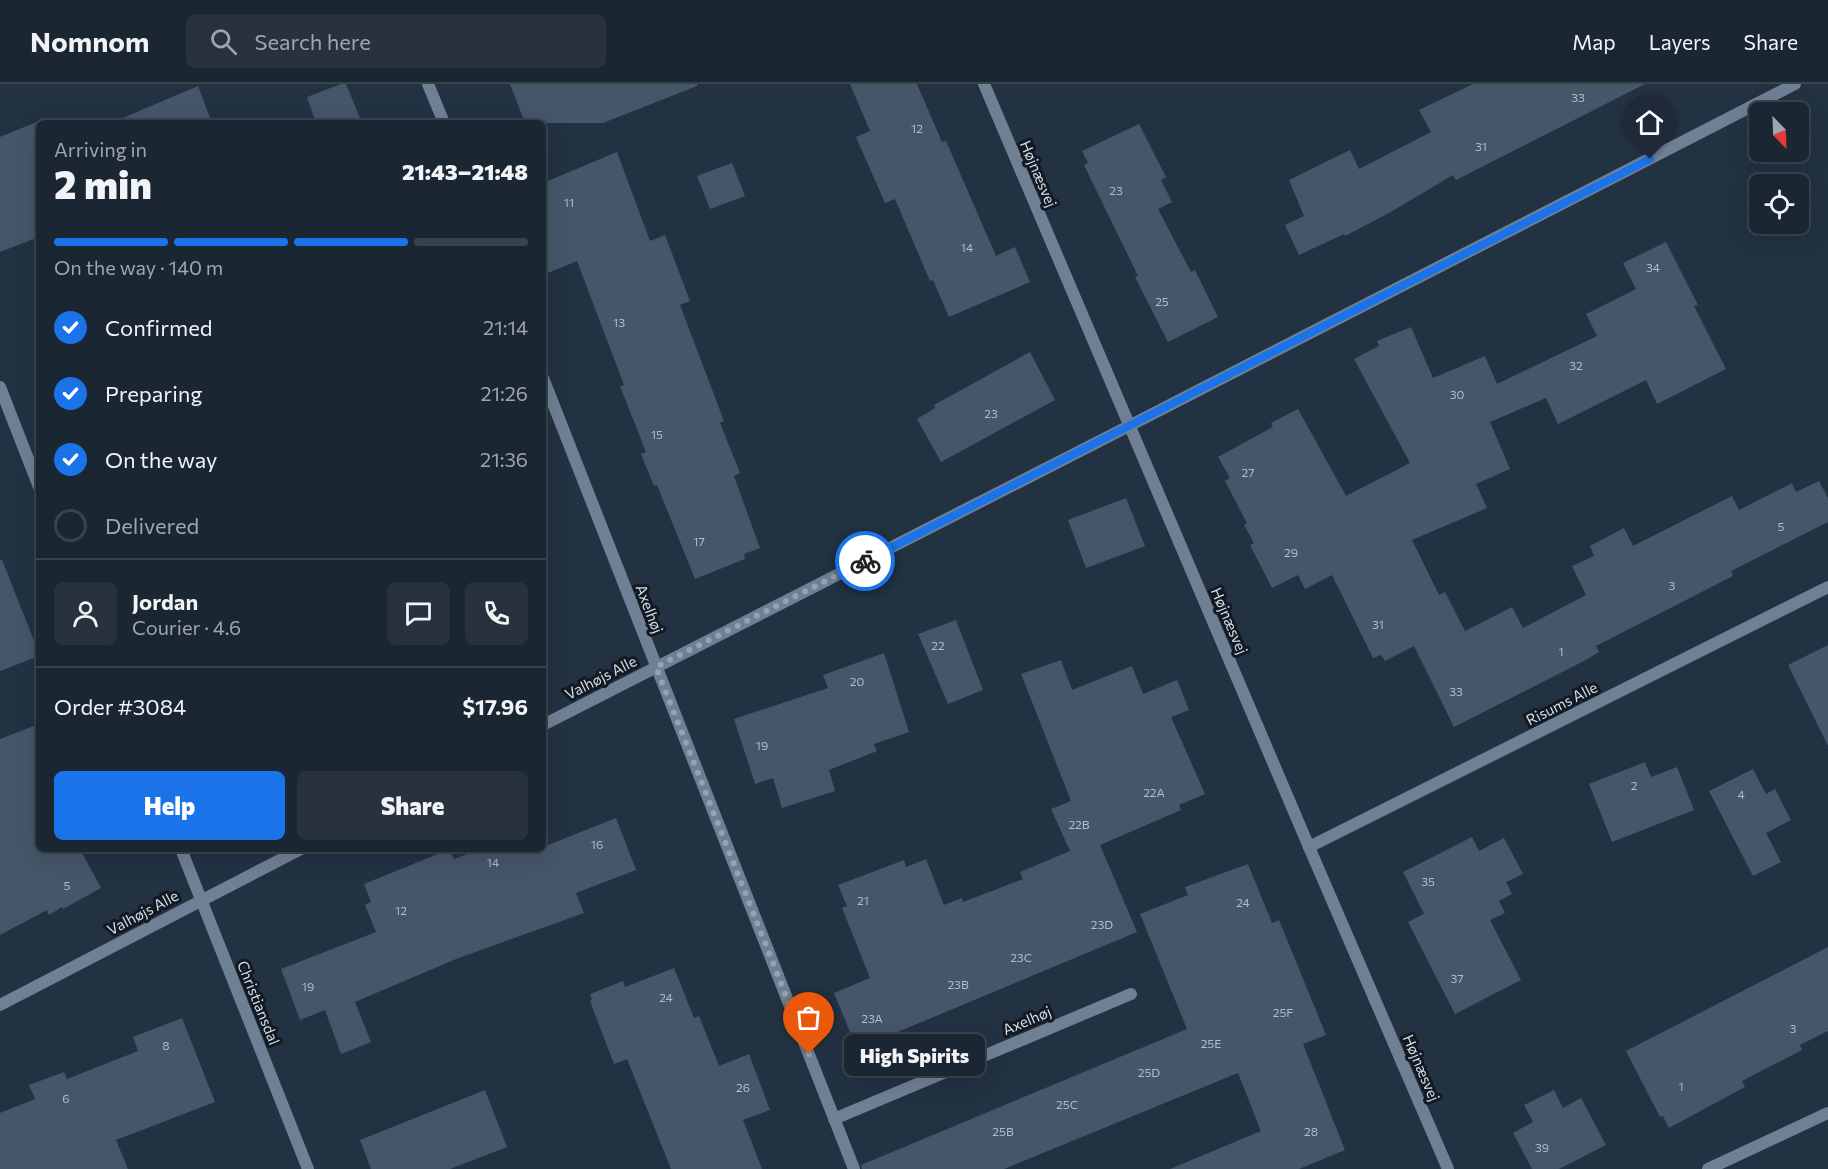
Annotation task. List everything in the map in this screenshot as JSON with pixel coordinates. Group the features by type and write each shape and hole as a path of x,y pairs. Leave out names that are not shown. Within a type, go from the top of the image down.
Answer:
{"street":[{"path":"428,84 443,120"},
{"name":"Højnæsvej","path":"984,84 1448,1169"},
{"name":"Valhøjs Alle","path":"546,723 1795,84"},
{"name":"Axelhøj","path":"546,386 854,1169"},
{"path":"0,387 36,479"},
{"name":"Risums Alle","path":"1309,847 1828,587"},
{"name":"Christiansdal","path":"182,852 308,1169"},
{"name":"Valhøjs Alle","path":"0,1005 295,852"},
{"name":"Axelhøj","path":"834,1119 1131,994"},
{"path":"1708,1169 1828,1113"}],"building":[{"path":"346,84 361,120 315,120 307,97"},
{"path":"510,84 697,84 697,86 603,123 546,123 546,120 524,120"},
{"path":"850,84 917,84 942,142 946,141 996,256 1015,247 1030,282 949,317 933,280 930,281 895,199 885,203 856,137 870,131"},
{"path":"1473,84 1645,84 1456,180 1453,175 1345,236 1344,234 1299,255 1285,225 1304,216 1289,180 1350,150 1359,169 1431,132 1419,110"},
{"path":"198,86 211,120 118,120"},
{"path":"36,122 36,238 0,252 0,137"},
{"path":"1139,124 1166,177 1161,180 1172,202 1158,209 1191,272 1195,270 1218,317 1168,342 1135,277 1138,276 1084,165 1088,163 1082,151"},
{"path":"617,152 650,241 665,235 690,301 680,305 724,421 720,423 740,473 734,476 760,548 744,554 745,559 695,579 657,485 654,486 641,454 646,452 620,386 624,385 577,261 546,274 546,182"},
{"path":"732,163 745,196 710,209 697,176"},
{"path":"1666,242 1698,305 1694,306 1726,369 1657,404 1646,380 1558,424 1546,398 1490,422 1510,469 1476,484 1487,508 1412,540 1439,595 1445,592 1465,631 1512,607 1523,628 1586,595 1572,566 1594,556 1590,546 1624,528 1633,546 1732,496 1739,510 1792,483 1796,492 1819,481 1828,498 1828,522 1731,571 1733,576 1596,646 1599,652 1584,661 1454,727 1414,646 1385,661 1381,655 1373,658 1332,575 1305,589 1298,575 1272,588 1250,545 1254,543 1244,525 1247,523 1225,481 1230,478 1218,457 1273,427 1271,423 1298,409 1346,496 1410,463 1354,359 1379,346 1377,341 1411,327 1433,378 1485,356 1497,384 1597,336 1586,314 1636,289 1623,263"},
{"path":"1030,352 1055,400 941,462 917,419 935,408 934,405"},
{"path":"1126,498 1145,546 1086,568 1068,520"},
{"path":"0,560 2,560 36,645 36,657 0,671"},
{"path":"956,620 983,690 948,704 918,634"},
{"path":"1828,645 1828,746 1788,665"},
{"path":"884,653 909,732 874,744 877,751 829,770 835,791 782,808 773,778 755,784 734,719 828,688 823,675"},
{"path":"1061,660 1072,690 1132,666 1143,694 1177,680 1189,710 1171,717 1205,794 1179,805 1181,810 1100,845 1137,932 857,1049 834,993 870,978 842,908 847,906 838,885 904,860 906,867 926,859 944,905 962,898 963,902 1023,879 1020,872 1070,851 1051,809 1071,801 1021,674"},
{"path":"36,725 36,852 82,852 101,888 63,909 62,907 49,915 47,910 0,935 0,739"},
{"path":"1645,762 1651,777 1677,767 1694,810 1612,842 1589,784"},
{"path":"1753,769 1766,794 1775,789 1791,820 1766,833 1781,862 1753,876 1709,791"},
{"path":"616,818 636,870 576,893 584,913 456,959 355,1002 371,1042 341,1054 325,1010 300,1020 281,969 376,932 365,905 371,902 364,884 443,852 451,852 454,859 472,852 546,852 546,846"},
{"path":"1472,837 1479,851 1504,838 1523,874 1506,882 1512,894 1499,901 1505,913 1490,920 1521,980 1455,1014 1408,922 1424,914 1403,872"},
{"path":"1248,864 1272,923 1279,920 1326,1035 1303,1044 1345,1150 1299,1169 1170,1169 1261,1131 1238,1073 1004,1169 862,1169 861,1165 1187,1029 1140,914 1188,895 1185,887"},
{"path":"1828,947 1828,1031 1800,1045 1802,1050 1742,1081 1745,1087 1669,1128 1663,1116 1660,1117 1626,1051"},
{"path":"674,968 694,1018 699,1016 719,1066 749,1054 770,1110 743,1120 762,1169 671,1169 627,1059 614,1064 590,1001 592,1000 590,994 623,981 625,987"},
{"path":"182,1018 215,1102 116,1140 128,1169 0,1169 0,1113 35,1099 29,1085 64,1072 67,1079 138,1051 133,1037"},
{"path":"485,1090 507,1147 450,1169 371,1169 360,1140"},
{"path":"1554,1090 1563,1108 1581,1098 1606,1145 1559,1169 1532,1169 1513,1133 1533,1122 1524,1105"}],"way so far":[{"path":"809,1054 656,667 865,561"}],"place":[{"name":"High Spirits","path":"809,1054"}],"route":[{"path":"865,561 1650,159"}]}
